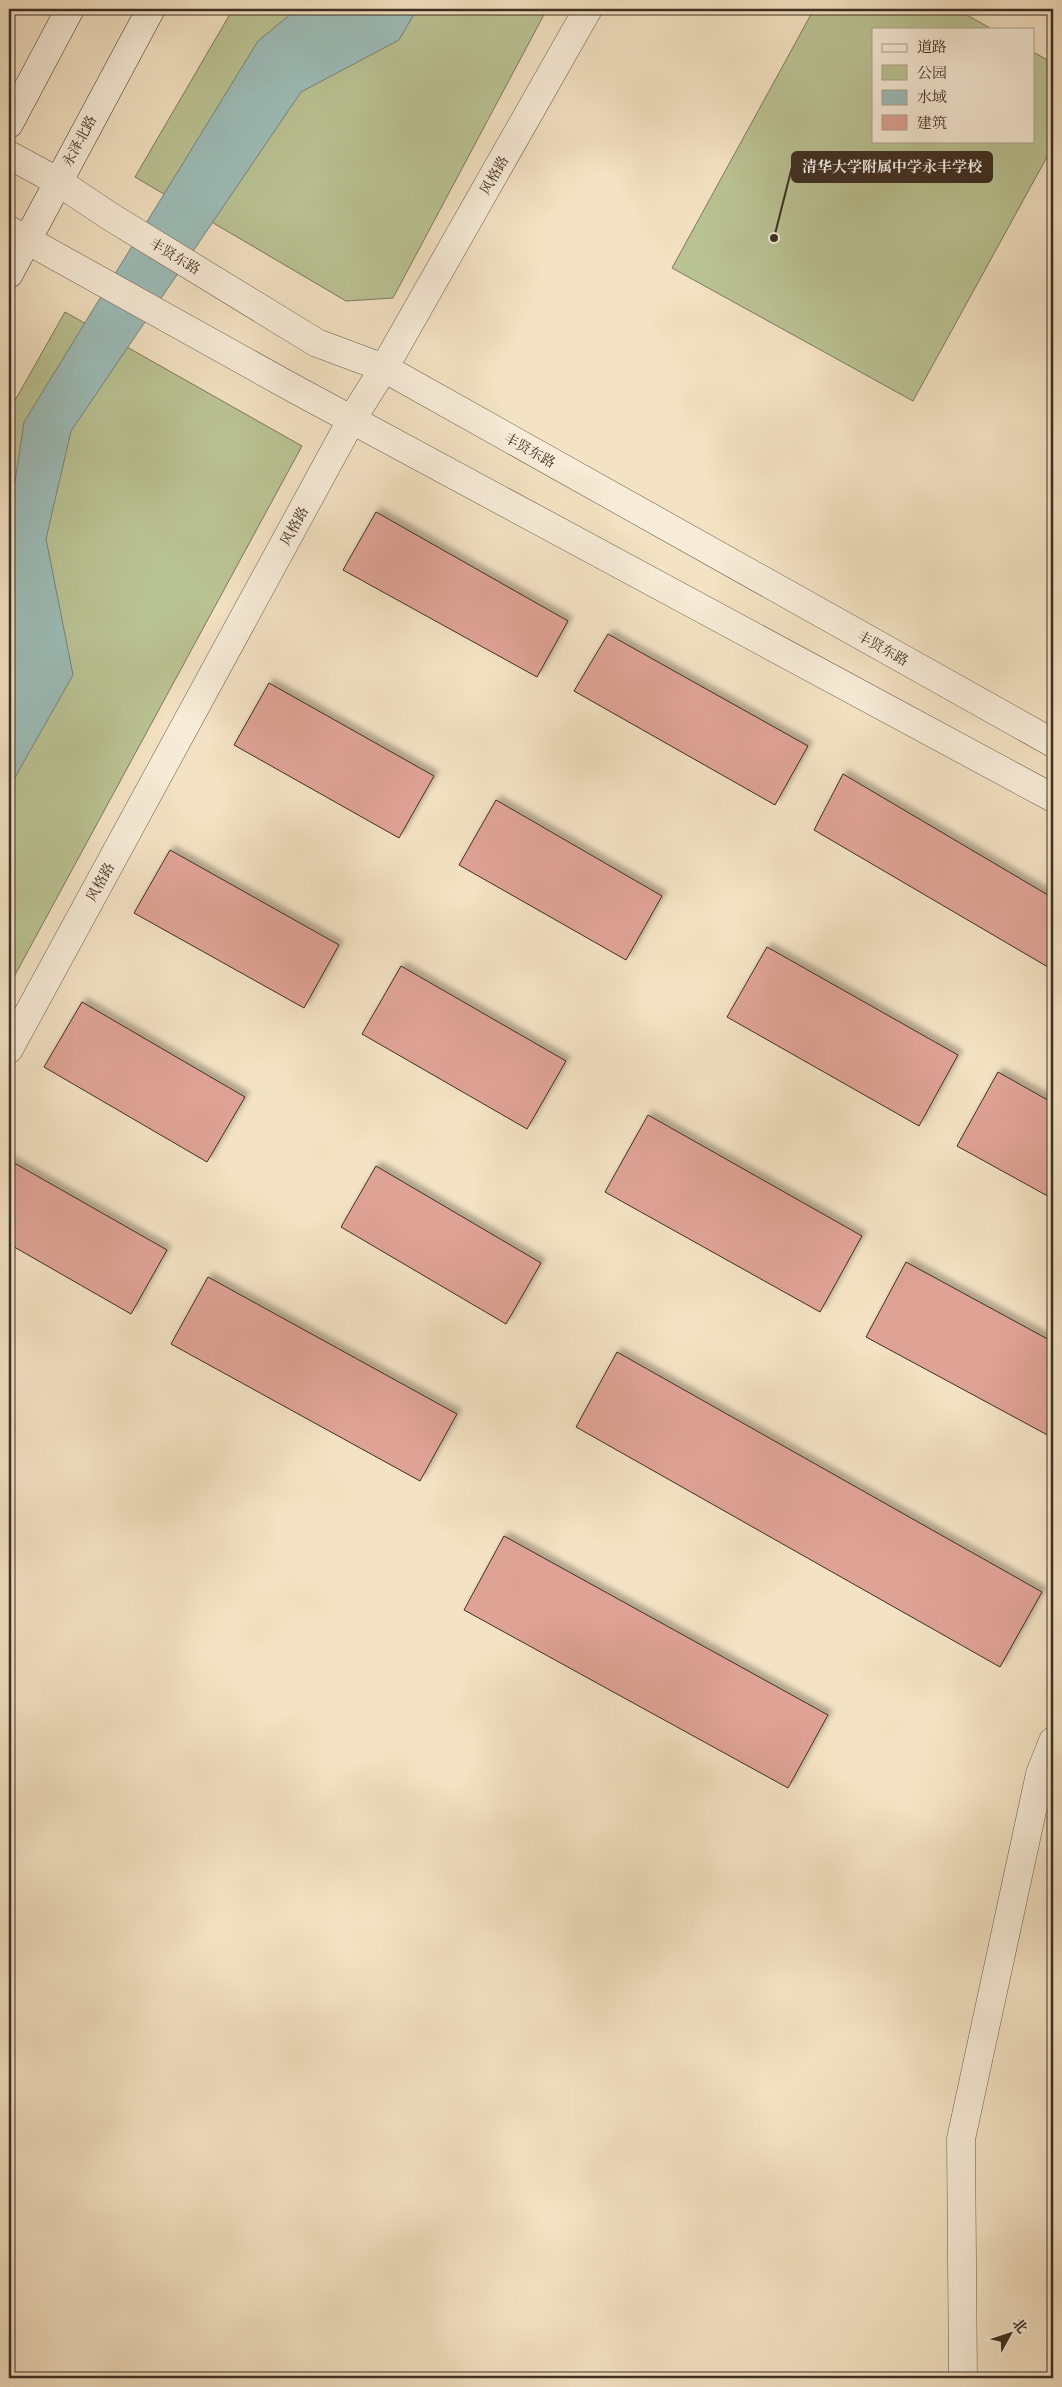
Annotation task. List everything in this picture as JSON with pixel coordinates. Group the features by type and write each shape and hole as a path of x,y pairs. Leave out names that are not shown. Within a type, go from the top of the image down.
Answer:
{"street":[{"path":"9,124 70,9"},
{"name":"永泽北路","path":"9,274 18,235 57,181 151,9"},
{"name":"风格路","path":"9,1049 352,419 384,368 588,9"},
{"name":"丰贤东路","path":"9,155 57,181 111,217 318,343 384,368 1053,743"},
{"path":"18,235 86,275 291,387 1053,798"},
{"path":"963,2378 961,2139 1040,1774 1053,1741"}],"green space":[{"path":"233,9 547,9 393,298 346,301 135,177"},
{"path":"814,9 956,9 990,28 872,28 872,142 1034,142 1034,53 1053,63 1053,146 913,401 672,268"},
{"path":"65,312 302,446 9,986 9,411"}],"water":[{"path":"297,9 417,9 399,40 301,92 71,431 46,539 73,675 9,788 9,522 24,422 258,41"}],"building":[{"path":"376,512 568,621 537,677 343,570"},
{"path":"608,634 808,746 775,805 574,691"},
{"path":"269,683 434,776 399,838 234,745"},
{"path":"843,774 1053,898 1053,970 814,830"},
{"path":"496,800 662,896 626,960 459,865"},
{"path":"170,850 339,945 304,1008 134,913"},
{"path":"767,947 958,1055 919,1126 727,1017"},
{"path":"401,966 566,1061 527,1129 362,1034"},
{"path":"82,1002 245,1097 207,1162 44,1067"},
{"path":"998,1072 1053,1103 1053,1199 957,1146"},
{"path":"648,1115 862,1236 820,1312 605,1192"},
{"path":"9,1160 167,1250 131,1314 9,1244"},
{"path":"376,1166 541,1263 506,1324 341,1227"},
{"path":"906,1262 1053,1342 1053,1438 866,1337"},
{"path":"208,1277 457,1414 420,1481 171,1344"},
{"path":"617,1352 1042,1592 1000,1667 576,1427"},
{"path":"504,1536 828,1715 788,1788 464,1610"}],"place":[{"name":"清华大学附属中学永丰学校","path":"774,238"}]}
